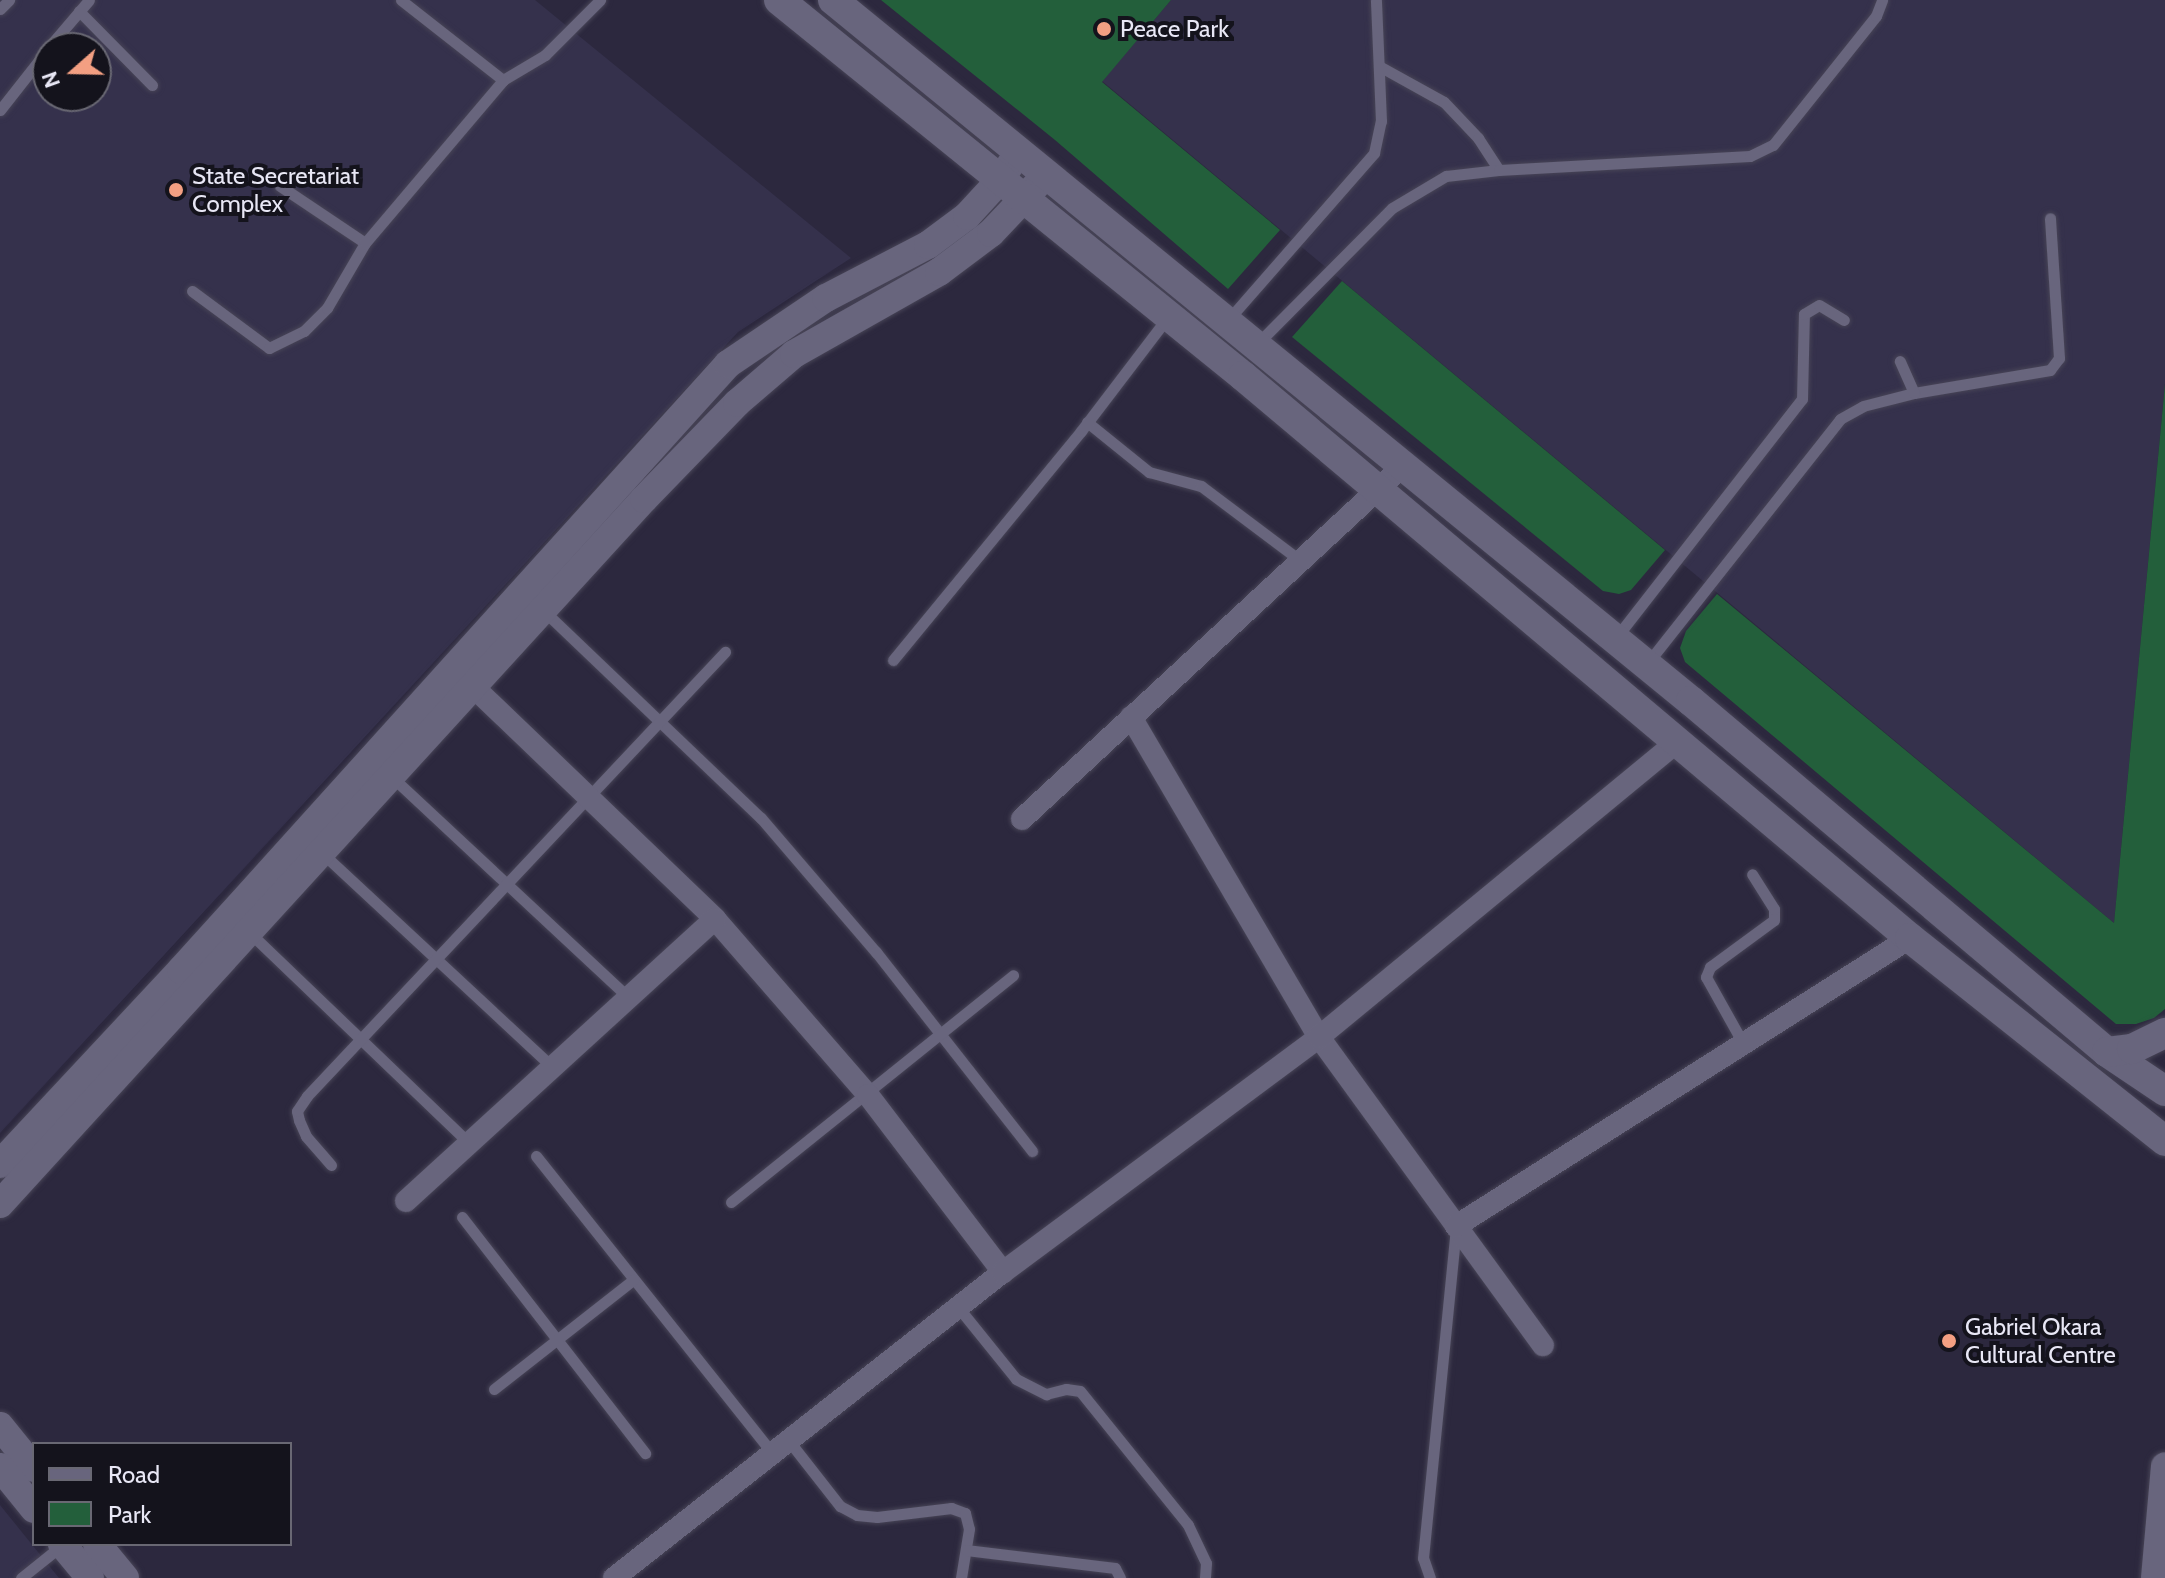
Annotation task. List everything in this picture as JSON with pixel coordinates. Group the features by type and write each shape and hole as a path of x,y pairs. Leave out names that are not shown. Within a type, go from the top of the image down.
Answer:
{"main road":[{"path":"779,0 1169,316 1910,938 2165,1141"},
{"path":"833,0 1615,639 2107,1052 2165,1091"},
{"path":"2107,1052 2132,1049 2165,1033"}],"street":[{"path":"0,1164 463,677 728,364 826,298 928,245 967,216 1000,180 1018,153"},
{"path":"0,1204 391,776 463,677 543,610 737,403 794,354 939,272 991,233 1046,175"},
{"path":"1022,819 1402,467"},
{"path":"463,677 715,919 868,1095 1003,1272"},
{"path":"1131,717 1319,1037 1543,1345"},
{"path":"614,1578 1003,1272 1319,1037 1678,741"},
{"path":"406,1201 715,919"},
{"path":"1456,1226 1910,938"},
{"path":"0,1426 32,1466"},
{"path":"2155,1578 2165,1466"},
{"path":"0,1467 32,1507"},
{"path":"65,1546 90,1578"},
{"path":"99,1546 125,1578"}],"lane":[{"path":"0,9 9,0"},
{"path":"61,32 89,0"},
{"path":"401,0 503,80"},
{"path":"192,291 269,348 304,331 327,308 365,243 503,80 545,55 600,0"},
{"path":"1225,323 1374,153 1381,121 1376,0"},
{"path":"1254,346 1392,208 1446,176 1499,170 1750,156 1773,145 1876,16 1882,0"},
{"path":"79,11 152,85"},
{"path":"1379,66 1444,102 1478,138 1499,170"},
{"path":"0,110 32,69"},
{"path":"280,186 365,243"},
{"path":"1646,665 1840,419 1863,406 1914,393 2050,370 2059,358 2050,218"},
{"path":"1615,639 1802,399 1804,314 1819,305 1844,320"},
{"path":"893,660 1169,316"},
{"path":"1900,361 1914,393"},
{"path":"1087,422 1149,472 1201,486 1301,561"},
{"path":"543,610 761,818 876,952 1032,1151"},
{"path":"331,1165 306,1136 297,1111 505,882 725,652"},
{"path":"391,776 628,997"},
{"path":"321,852 552,1067"},
{"path":"1745,1045 1706,977 1710,967 1774,920 1774,909 1752,874"},
{"path":"248,932 469,1143"},
{"path":"731,1202 868,1095 1013,975"},
{"path":"536,1156 633,1280 780,1447 840,1506 857,1515 877,1517 951,1508 965,1513 969,1529 961,1578"},
{"path":"462,1217 645,1453"},
{"path":"1430,1578 1423,1558 1456,1226"},
{"path":"494,1389 633,1280"},
{"path":"958,1307 1016,1379 1046,1394 1066,1389 1080,1391 1188,1525 1206,1563 1205,1578"},
{"path":"21,1578 61,1546"},
{"path":"966,1550 1115,1568 1120,1578"}],"shaded area":[{"path":"0,0 535,0 851,258 738,332 0,1133"},
{"path":"1171,0 2165,0 2165,384 2114,923 1102,81"},
{"path":"0,1505 59,1578 0,1578"}],"green space":[{"path":"881,0 1171,0 1102,82 1280,230 1228,289 1055,140"},
{"path":"1342,281 1665,550 1631,590 1619,594 1603,591 1292,337"},
{"path":"2165,384 2165,1009 2154,1018 2136,1024 2116,1024 1685,662 1680,648 1686,631 1717,594 2114,923"}],"place":[{"name":"Peace Park","path":"1104,29"},
{"name":"State Secretariat Complex","path":"176,190"},
{"name":"Gabriel Okara Cultural Centre","path":"1949,1341"}]}
